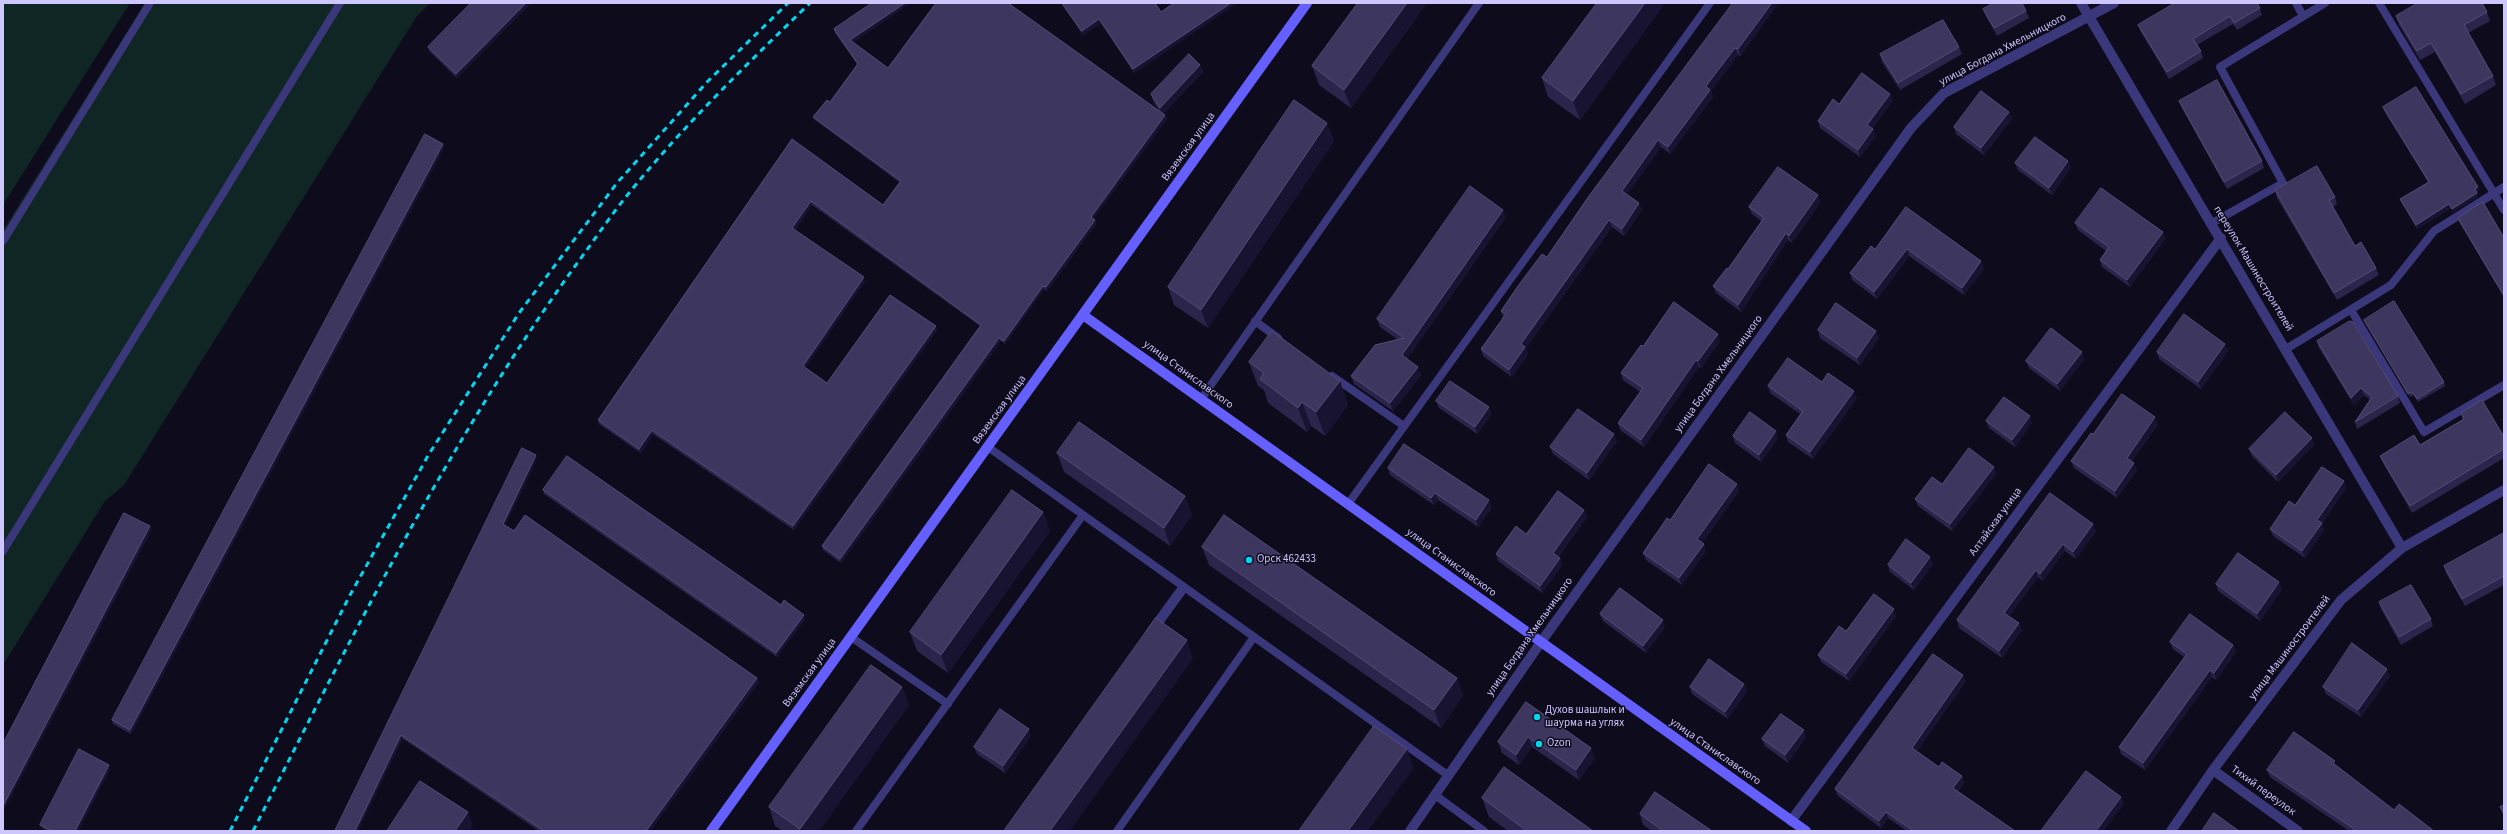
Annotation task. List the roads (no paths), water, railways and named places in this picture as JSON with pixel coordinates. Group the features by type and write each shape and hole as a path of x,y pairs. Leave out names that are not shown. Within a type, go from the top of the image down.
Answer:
{"main road":[{"name":"Вяземская улица","path":"711,831 1307,3"},
{"name":"улица Станиславского","path":"1083,315 1806,831"}],"street":[{"name":"переулок Машиностроителей","path":"2081,3 2286,348 2402,548"},
{"name":"улица Богдана Хмельницкого","path":"1410,831 1541,642 1911,128 1944,93 2114,3"},
{"name":"Алтайская улица","path":"1791,821 2221,238"},
{"name":"улица Машиностроителей","path":"2171,831 2213,770 2341,600 2402,548 2504,490"},
{"path":"1146,639 1183,588"},
{"name":"Тихий переулок","path":"2213,770 2298,831"}],"lane":[{"path":"3,241 150,3"},
{"path":"3,551 340,3"},
{"path":"1201,399 1254,321 1478,3"},
{"path":"1348,504 1710,3"},
{"path":"2296,3 2303,16"},
{"path":"2212,223 2283,183 2220,68 2325,3"},
{"path":"2379,3 2504,210"},
{"path":"2286,348 2391,285 2434,232 2504,187"},
{"path":"2350,310 2424,432 2504,385"},
{"path":"1254,321 1287,344"},
{"path":"1326,372 1404,426"},
{"path":"988,447 1183,588 1448,776"},
{"path":"856,831 1083,515"},
{"path":"851,637 948,704"},
{"path":"1117,831 1254,637"},
{"path":"1435,796 1484,831"}],"railway":[{"path":"230,831 350,595 429,454 519,313 617,183 708,81 788,3"},
{"path":"253,831 327,685 404,540 487,399 531,330 609,218 650,168 716,95 810,3"}],"place":[{"name":"Орск 462433","path":"1249,560"},
{"name":"Духов шашлык и шаурма на углях","path":"1537,717"},
{"name":"Ozon","path":"1539,744"}]}
